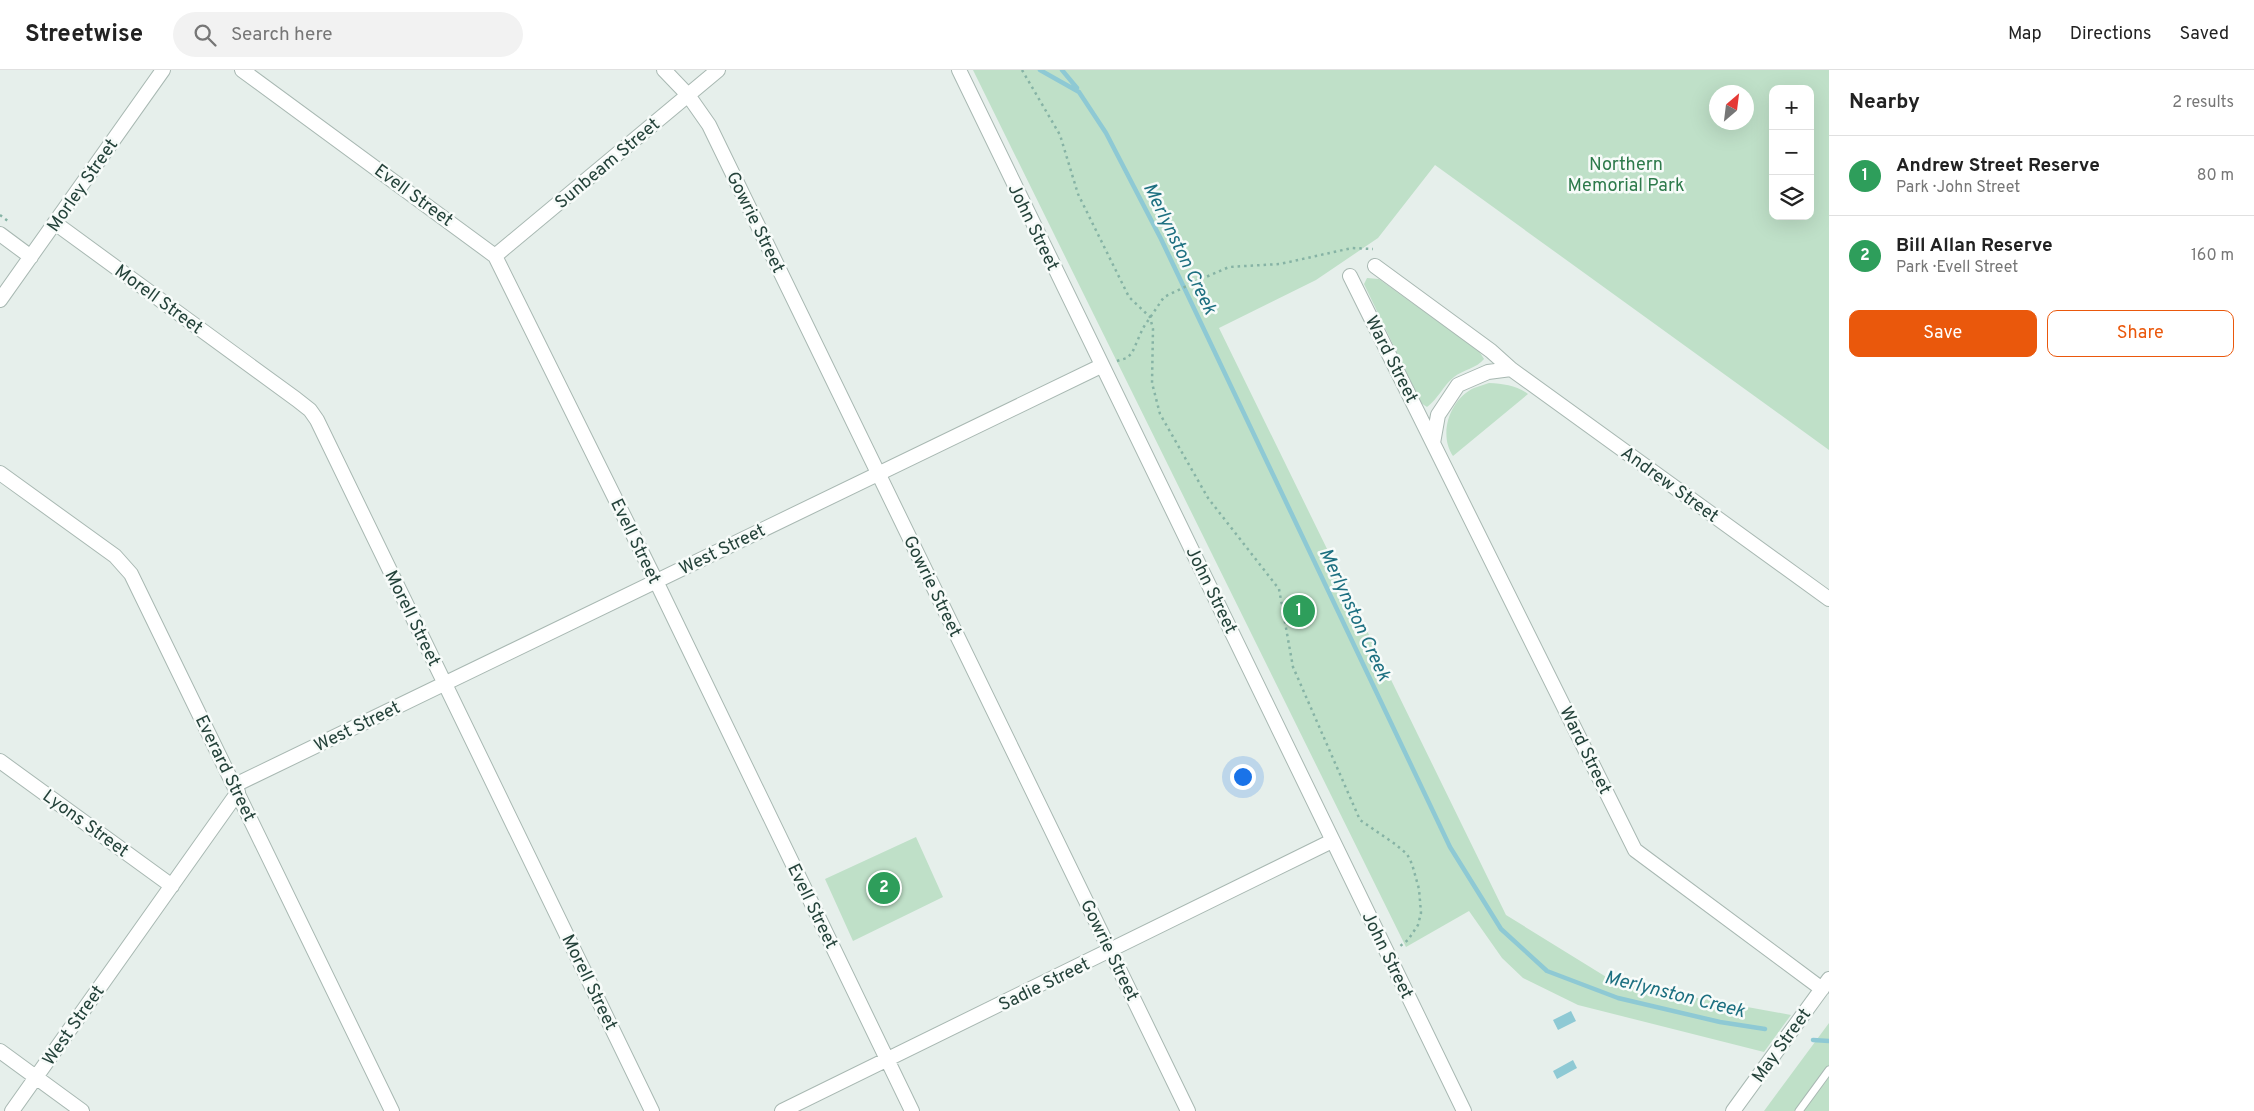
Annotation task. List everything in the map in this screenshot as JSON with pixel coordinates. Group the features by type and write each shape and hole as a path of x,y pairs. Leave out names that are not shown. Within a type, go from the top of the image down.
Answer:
{"street":[{"name":"Morley Street","path":"0,300 163,70"},
{"name":"Evell Street","path":"242,70 495,256 656,581 912,1111"},
{"name":"Gowrie Street","path":"664,70 688,95 709,125 1188,1111"},
{"name":"Sunbeam Street","path":"495,256 718,70"},
{"name":"John Street","path":"958,70 1464,1111"},
{"name":"Morell Street","path":"55,223 310,410 317,420 652,1111"},
{"path":"0,234 31,257"},
{"name":"Andrew Street","path":"1375,266 1491,351 1511,369 1829,599"},
{"name":"Ward Street","path":"1350,276 1635,850 1825,984"},
{"name":"West Street","path":"12,1111 172,886 236,789 445,684 1101,366"},
{"name":"Ward Street","path":"1433,442 1438,415 1458,384 1488,372 1511,369"},
{"name":"Everard Street","path":"0,473 115,556 128,569 392,1111"},
{"name":"Lyons Street","path":"0,761 172,886"},
{"name":"Sadie Street","path":"782,1111 1332,841"},
{"name":"May Street","path":"1733,1111 1825,984"},
{"path":"0,1051 82,1111"}],"lane":[{"path":"1799,1111 1829,1070"}],"path":[{"path":"1022,70 1060,135 1078,194 1129,297 1150,317 1153,329 1152,384 1160,414 1208,498 1279,589 1293,667 1360,820 1407,854 1412,864 1419,889 1421,913 1418,925 1408,940 1387,954"},
{"path":"1101,366 1127,358 1132,353 1150,317 1164,297 1229,267 1280,264 1352,248 1373,249"}],"green space":[{"name":"Northern Memorial Park","path":"973,70 1829,70 1829,450 1435,165 1378,238 1316,280 1219,328 1506,915 1616,983 1791,1015 1764,1052 1578,1005 1523,978 1502,958 1469,911 1406,947"},
{"path":"1367,278 1379,279 1479,351 1484,359 1478,365 1454,377 1427,407 1421,403 1364,284"},
{"path":"1489,383 1514,387 1528,394 1453,456 1447,438 1447,428 1453,409 1458,400 1466,393"},
{"path":"916,837 943,897 853,941 825,879"},
{"path":"1829,1023 1829,1111 1764,1111"}],"water":[{"path":"1571,1011 1576,1021 1558,1030 1553,1020"},
{"path":"1573,1060 1577,1068 1557,1079 1553,1071"}],"waterway":[{"name":"Merlynston Creek","path":"1040,70 1079,92 1106,133 1161,239 1450,847 1501,929 1547,971 1618,998 1720,1022 1765,1029"},
{"path":"1062,70 1077,88"},
{"name":"Merlynston Creek","path":"1813,1040 1829,1041"}],"place":[{"name":"Andrew Street Reserve","path":"1299,611"},
{"name":"Bill Allan Reserve","path":"884,888"}]}
